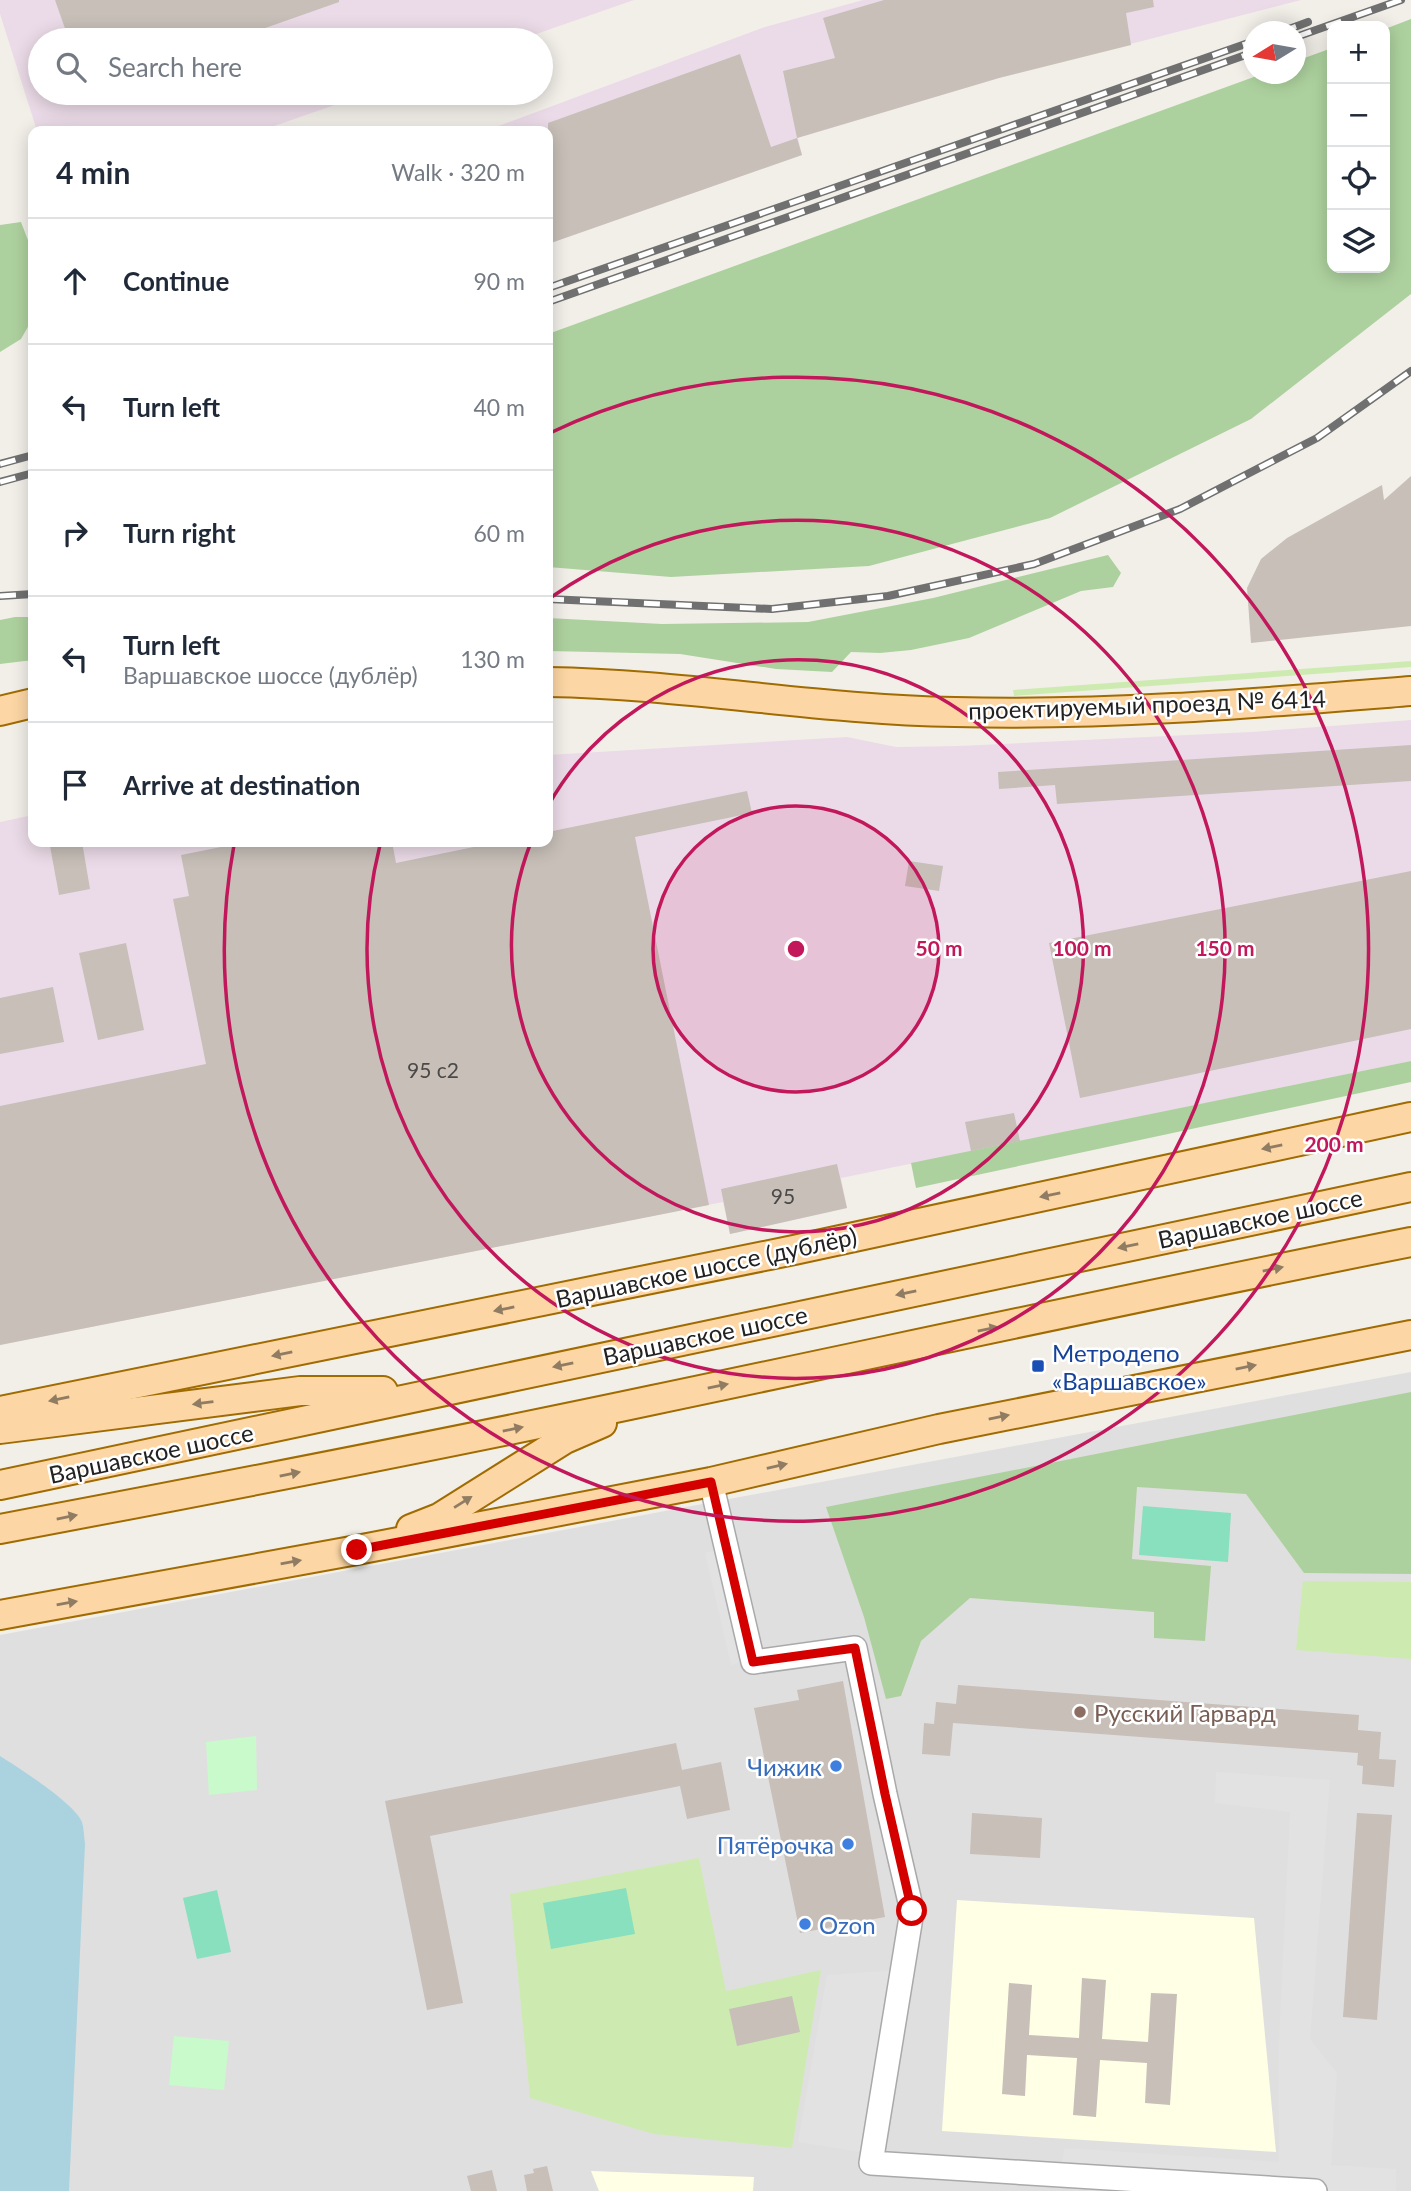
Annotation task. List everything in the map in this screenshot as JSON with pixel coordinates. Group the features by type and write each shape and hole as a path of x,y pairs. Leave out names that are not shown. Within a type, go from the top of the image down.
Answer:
{"main road":[{"name":"проектируемый проезд № 6414","path":"553,682 697,692 833,706 955,712 1076,712 1411,691"},
{"path":"0,711 28,704"},
{"name":"Варшавское шоссе (дублёр)","path":"0,1411 794,1250 1411,1117"},
{"name":"Варшавское шоссе","path":"0,1485 1411,1187"},
{"name":"Варшавское шоссе","path":"0,1529 327,1467 1193,1285 1411,1242"},
{"path":"0,1615 711,1482 939,1429 1411,1335"},
{"path":"0,1429 300,1391 442,1391"},
{"path":"357,1550 439,1518 565,1439 651,1401"}],"street":[{"path":"711,1482 753,1662 855,1648 912,1911 871,2163 1315,2191"}],"shaded area":[{"path":"0,0 634,0 553,28 28,28 28,103 0,14"},
{"path":"863,0 1301,0 999,78 798,138 802,155 553,242 553,126 498,126 765,27"},
{"path":"29,105 335,105 274,126 35,126"},
{"path":"1411,720 1411,1061 841,1178 847,1208 730,1234 723,1202 0,1345 0,822 28,816 28,847 553,847 553,755 847,737 896,747 1251,732"},
{"path":"1411,1372 1411,2191 0,2191 0,1635"},
{"path":"721,1549 748,1661 731,1665 705,1553"},
{"path":"1216,1772 1330,1780 1310,2039 1337,2073 1331,2165 1396,2169 1396,2191 1308,2191 1061,2173 1064,2148 1279,2162 1279,2039 1290,1812 1215,1803"},
{"path":"957,1900 1254,1918 1276,2152 942,2131"},
{"path":"899,1970 861,2152 798,2142 827,1975"},
{"path":"591,2171 754,2177 753,2191 599,2191"}],"green space":[{"path":"1411,19 1411,294 1251,419 1050,518 869,566 671,577 553,567 553,332 1243,81 1243,84 1306,84 1306,57 1327,50 1327,273 1390,273 1390,27"},
{"path":"21,222 28,240 28,327 21,339 0,352 0,225"},
{"path":"1108,555 1121,573 1113,587 1081,591 969,638 911,650 851,652 832,672 776,669 680,654 553,651 553,618 662,624 808,622 933,598"},
{"path":"28,617 28,661 0,664 0,620"},
{"path":"1411,661 1411,667 1014,696 1013,690"},
{"path":"1411,1061 1411,1082 916,1188 911,1163"},
{"path":"1411,1392 1411,1574 1304,1573 1246,1494 1137,1487 1132,1559 1211,1566 1205,1641 1154,1638 1154,1612 970,1598 921,1641 901,1696 886,1699 864,1617 826,1507"},
{"path":"1143,1506 1231,1513 1228,1562 1139,1555"},
{"path":"1303,1581 1411,1582 1411,1659 1296,1650"},
{"path":"256,1736 257,1790 209,1795 206,1742"},
{"path":"699,1858 726,1991 821,1970 792,2148 654,2134 530,2098 510,1894"},
{"path":"626,1888 635,1934 551,1949 543,1903"},
{"path":"217,1890 231,1952 197,1959 183,1898"},
{"path":"174,2036 229,2041 224,2090 169,2085"}],"water":[{"path":"0,1756 58,1796 77,1814 83,1827 85,1844 69,2191 0,2191"}],"building":[{"path":"55,0 339,0 265,28 65,28"},
{"path":"884,0 1153,0 1154,7 1126,13 1131,45 999,78 797,138 783,71 835,58 823,18"},
{"path":"740,54 771,147 797,138 802,155 553,242 553,126 548,126 548,123"},
{"path":"1411,476 1411,626 1251,643 1247,588 1261,559 1287,538 1382,485 1384,500"},
{"path":"1411,745 1411,781 1057,804 1055,785 999,789 998,772"},
{"path":"747,791 752,813 635,837 709,1205 0,1345 0,1106 206,1064 173,899 189,896 181,855 221,847 393,847 396,863 474,847 553,847 553,831"},
{"path":"50,847 83,847 90,889 59,895"},
{"path":"909,861 943,866 939,891 905,886"},
{"path":"1411,871 1411,1029 1080,1098 1049,943"},
{"path":"126,943 144,1030 98,1040 79,953"},
{"path":"53,987 64,1042 0,1054 0,998"},
{"path":"1014,1113 1020,1141 971,1151 965,1122"},
{"path":"837,1164 847,1208 730,1234 721,1189"},
{"name":"Пятёрочка","path":"843,1681 885,1917 800,1933 754,1708 799,1700 797,1690"},
{"path":"958,1685 1359,1715 1358,1730 1381,1732 1379,1759 1396,1760 1394,1787 1362,1784 1363,1766 1357,1765 1358,1753 953,1723 950,1756 922,1754 924,1723 934,1724 936,1702 956,1704"},
{"path":"676,1743 682,1770 721,1762 730,1810 687,1819 680,1786 430,1836 463,2003 427,2010 385,1801"},
{"path":"972,1813 1042,1818 1040,1858 970,1854"},
{"path":"1357,1813 1392,1815 1377,2020 1343,2017"},
{"path":"1082,1978 1106,1980 1102,2039 1148,2042 1151,1993 1177,1994 1170,2105 1145,2103 1147,2063 1100,2060 1096,2117 1073,2115 1077,2058 1027,2055 1025,2096 1002,2094 1009,1983 1032,1985 1029,2035 1079,2038"},
{"path":"792,1996 800,2032 737,2046 729,2009"},
{"path":"547,2166 553,2191 527,2191 524,2175 534,2173 533,2169"},
{"path":"492,2170 497,2191 471,2191 467,2176"}],"railway":[{"path":"1306,33 1401,0"},
{"path":"553,286 1243,45"},
{"path":"553,300 1243,56"},
{"path":"553,599 772,609 888,596 1034,564 1180,509 1317,438 1411,371"},
{"path":"0,464 28,456"},
{"path":"0,482 28,474"},
{"path":"0,596 28,594"}],"place":[{"name":"Метродепо «Варшавское»","path":"1038,1366"},
{"name":"Русский Гарвард","path":"1080,1712"},
{"name":"Чижик","path":"836,1766"},
{"name":"Пятёрочка","path":"848,1844"},
{"name":"Ozon","path":"805,1924"}],"route":[{"path":"357,1550 711,1482 753,1662 855,1648 912,1911"}]}
